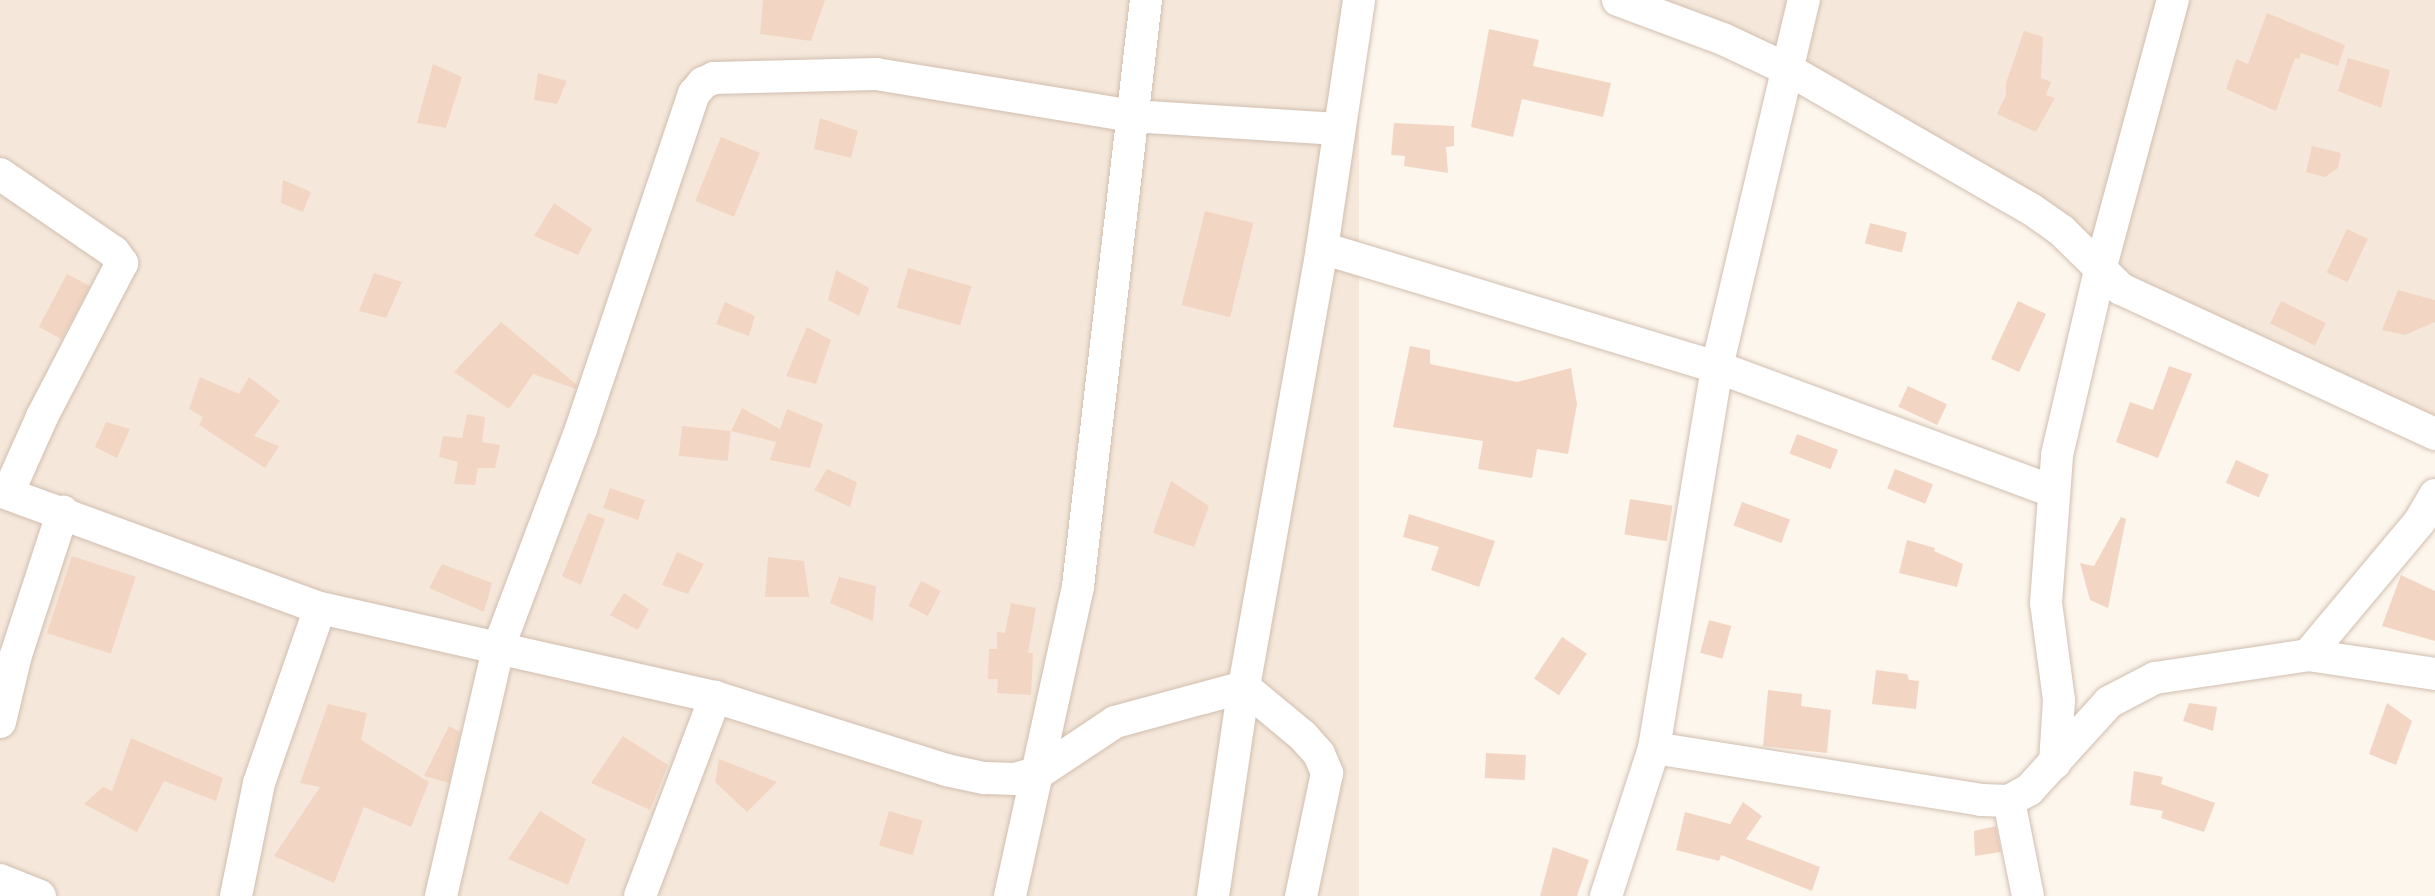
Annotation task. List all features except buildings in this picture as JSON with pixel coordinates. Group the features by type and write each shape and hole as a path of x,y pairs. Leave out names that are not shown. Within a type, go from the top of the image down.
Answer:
{"street":[{"path":"1010,896 1040,772 1078,586 1146,0"},
{"path":"1213,896 1244,687 1322,248 1359,0"},
{"path":"1618,0 1723,39 1789,70 2031,209 2075,242 2100,270 2121,288 2153,305 2435,434"},
{"path":"1606,896 1654,748 1717,367 1804,0"},
{"path":"2055,763 2059,700 2046,603 2052,490 2100,270 2173,0"},
{"path":"441,896 498,649 581,429 693,94 703,83 714,78 876,74 1132,116 1338,129"},
{"path":"0,174 114,252 122,263 4,492 63,511 320,608 715,697 946,770 1015,779 1040,772 1114,722 1244,687"},
{"path":"1322,248 1717,367 2052,490"},
{"path":"2308,655 2420,521 2435,495"},
{"path":"0,722 16,655 63,511"},
{"path":"236,896 259,783 320,608"},
{"path":"1654,748 1981,800 2009,801 2029,790 2109,702 2155,678 2308,655 2435,674"},
{"path":"1244,687 1303,736 1319,754 1327,773 1301,896"},
{"path":"640,896 715,697"},
{"path":"2009,801 2028,896"},
{"path":"0,880 40,896"}],"shaded area":[{"path":"0,0 1359,0 1359,896 0,896"},
{"path":"1618,0 2435,0 2435,434 2153,305 2031,209"}]}
